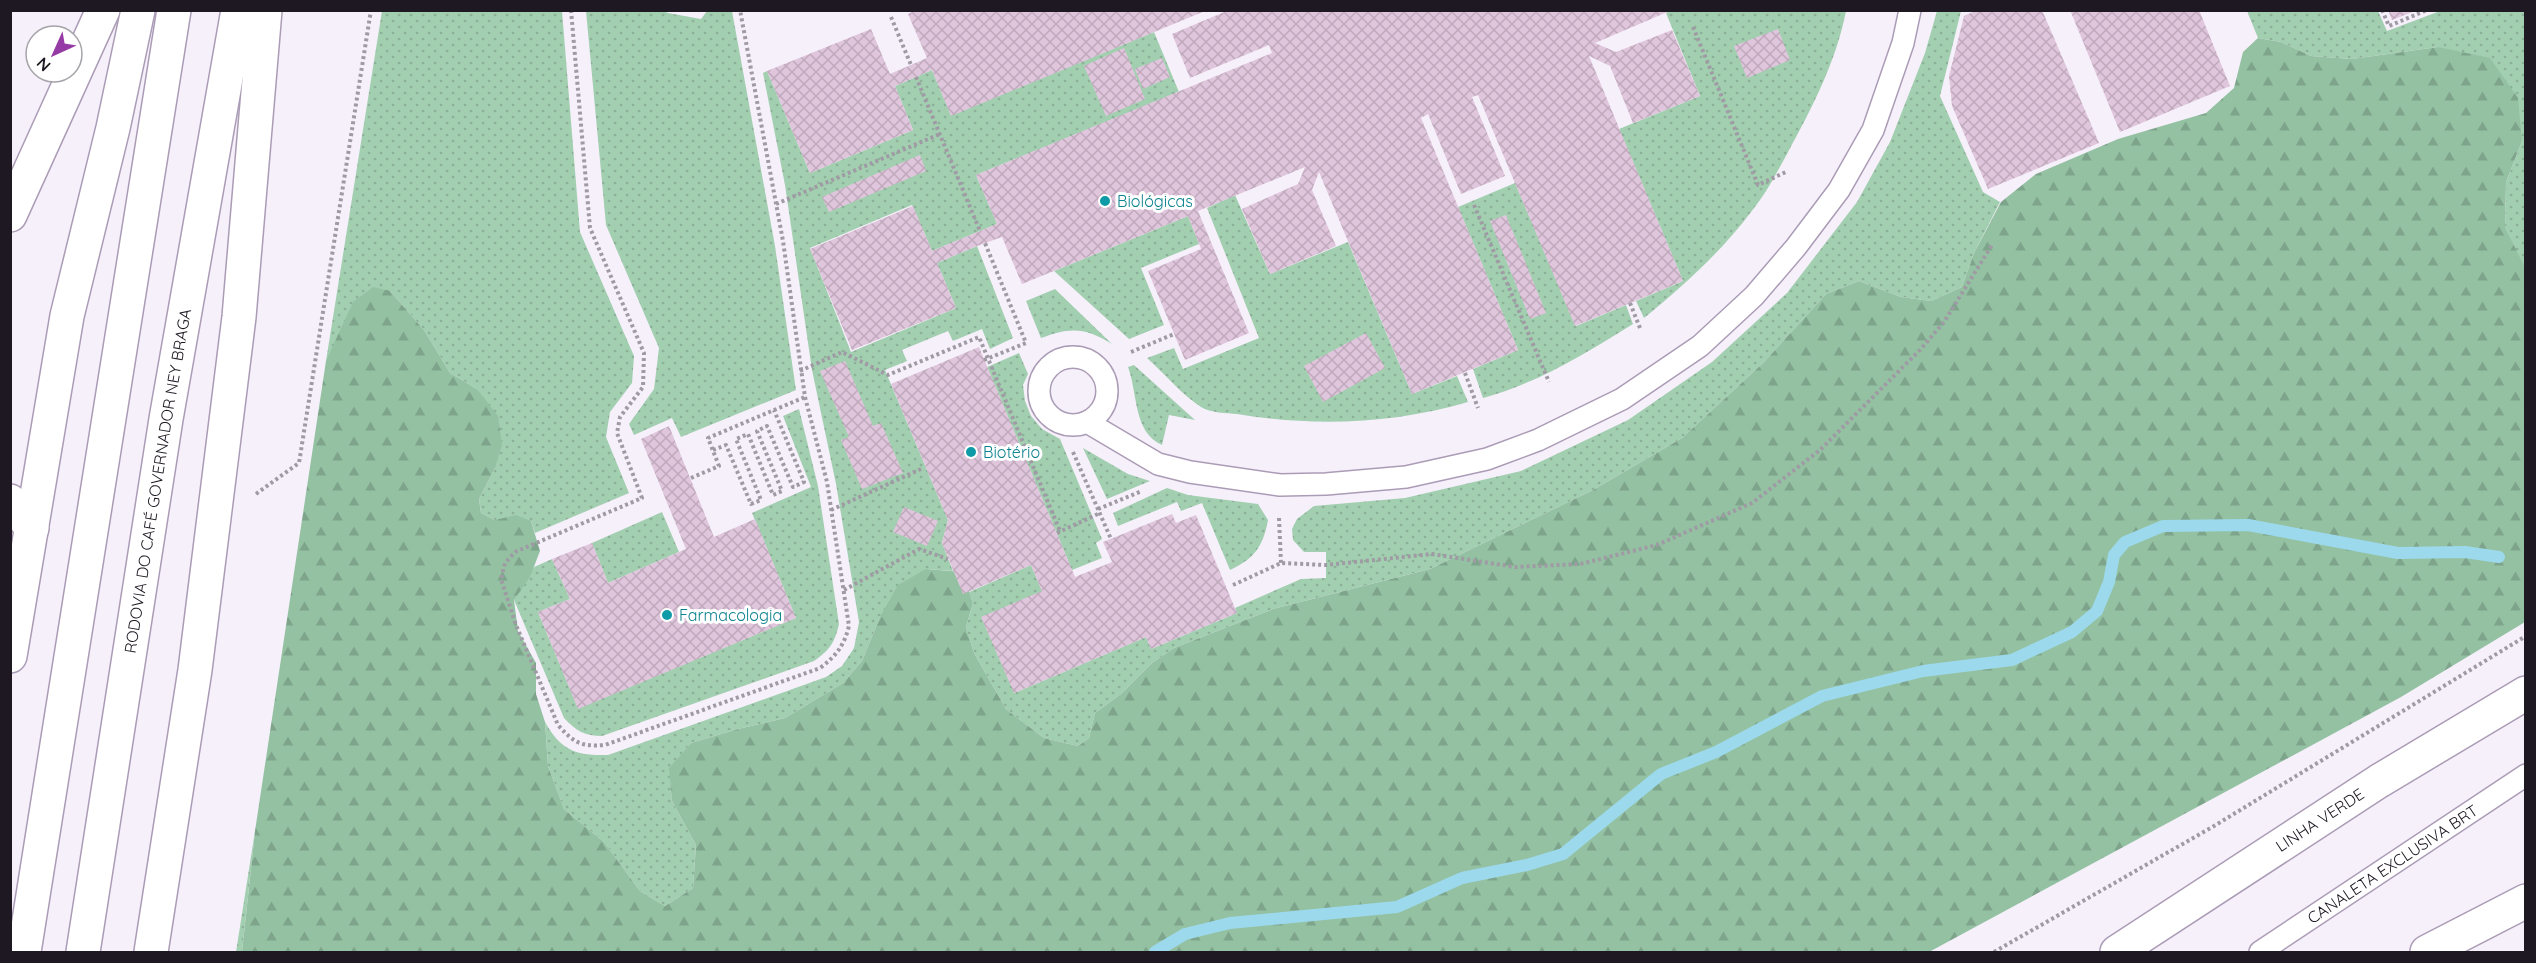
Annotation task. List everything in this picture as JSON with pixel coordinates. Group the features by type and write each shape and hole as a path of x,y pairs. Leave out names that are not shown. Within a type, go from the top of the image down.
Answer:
{"main road":[{"path":"10,214 103,10"},
{"path":"10,656 67,316 113,128 138,10"},
{"path":"24,952 174,10"},
{"name":"RODOVIA DO CAFÉ GOVERNADOR NEY BRAGA","path":"83,952 166,419 238,10"},
{"path":"151,952 195,670 211,525 239,317 265,10"},
{"path":"10,501 32,528"},
{"name":"LINHA VERDE","path":"2117,952 2379,781 2526,693"},
{"path":"2427,952 2526,901"}],"lane":[{"path":"1087,422 1158,464 1190,472 1280,485 1326,484 1406,477 1487,459 1538,440 1622,399 1700,346 1754,296 1796,247 1839,190 1873,130 1902,43 1910,10"},
{"name":"CANALETA EXCLUSIVA BRT","path":"2260,952 2526,775"}],"path":[{"path":"211,525 299,463 371,10"},
{"path":"571,10 590,228 644,353 643,387 620,417 617,433 642,498 515,552 505,563 501,579 516,625 558,725 569,738 586,747 605,745 820,668 845,644 849,626 827,482 804,397 776,204 740,10"},
{"path":"2382,10 2389,26 2427,10"},
{"path":"891,17 911,65"},
{"path":"1693,27 1758,184 1788,171"},
{"path":"916,77 980,231"},
{"path":"776,204 940,134"},
{"path":"1474,205 1549,382"},
{"path":"985,243 1026,343 986,359"},
{"path":"1233,585 1281,563 1326,565 1432,554 1515,567 1580,564 1657,545 1752,503 1820,450 1920,350 1944,322 1992,245"},
{"path":"1630,303 1641,328"},
{"path":"1131,352 1174,334"},
{"path":"800,371 842,352 888,375 979,337 986,359 1059,532 1149,489"},
{"path":"1464,372 1478,408"},
{"path":"690,478 719,466 708,438 804,397"},
{"path":"713,450 726,445 751,504 761,500 736,439 748,434 773,495 782,491 757,431 768,426 793,487 804,482 774,410"},
{"path":"1073,452 1112,539"},
{"path":"831,510 883,484 921,469"},
{"path":"1279,518 1281,563"},
{"path":"844,590 919,549 948,559"},
{"path":"1994,952 2214,826 2526,636"}],"green space":[{"path":"1672,10 1846,11 1830,67 1796,137 1761,198 1714,255 1644,318 1636,301 1683,281 1619,129 1700,96 1666,13"},
{"path":"382,11 562,11 580,232 634,356 632,383 610,412 606,437 629,493 535,533 531,521 495,520 481,513 479,499 495,468 477,389 450,373 424,330 390,291 326,361"},
{"path":"586,11 664,11 701,19 707,11 732,11 775,246 796,390 681,437 672,418 634,435 629,424 654,389 659,348 606,225"},
{"path":"1937,11 1961,11 1940,96 1983,192 2000,202 1974,253 1962,287 1931,301 1901,297 1859,281 1826,294 1763,363 1682,438 1593,490 1430,569 1273,609 1174,648 1152,663 1121,694 1095,713 1089,738 1078,746 1044,738 1006,709 974,653 966,627 973,603 969,592 1031,565 1042,591 1014,693 1146,637 1151,649 1237,613 1235,608 1301,579 1326,578 1326,552 1304,552 1293,540 1292,529 1297,519 1314,506 1405,498 1521,471 1628,420 1712,362 1787,293 1857,202 1890,142 1925,53"},
{"path":"2247,11 2378,11 2387,31 2440,11 2525,11 2525,270 2505,227 2506,182 2522,141 2438,47 2352,59 2311,56 2281,42 2258,38"},
{"path":"1154,32 1179,92 976,175 997,224 932,251 912,205 810,248 851,352 956,308 937,263 977,246 1013,338 990,349 982,329 953,341 948,331 902,350 907,361 885,370 948,520 942,543 953,571 926,569 880,617 862,661 843,683 785,718 691,743 670,768 672,801 696,845 693,888 665,906 640,891 604,842 564,809 548,766 545,722 557,740 571,750 579,753 608,755 826,677 842,666 854,648 859,622 836,484 812,370 785,185 763,73 767,71 810,173 913,130 895,86 932,70 951,115"},
{"path":"2258,38 2281,42 2311,56 2352,59 2438,47 2490,58 2518,98 2522,141 2506,182 2505,227 2526,270 2525,622 2401,697 1929,952 242,952 255,831 326,361 353,302 373,287 390,291 424,330 450,373 477,389 498,416 502,445 495,468 479,499 481,513 495,520 516,515 531,521 540,551 530,577 514,600 518,631 536,663 536,694 545,722 548,766 564,809 604,842 640,891 665,906 693,888 696,845 672,801 669,768 691,743 785,718 843,683 862,661 880,617 898,585 926,569 962,572 973,603 966,627 974,653 1006,709 1044,738 1078,746 1089,738 1095,713 1121,694 1152,663 1174,648 1273,609 1430,569 1593,490 1682,438 1763,363 1826,294 1859,281 1901,297 1931,301 1962,287 1974,253 2001,202 2036,174 2118,139 2206,113 2234,88 2243,52"},
{"path":"1515,183 1576,326 1626,305 1633,324 1579,357 1542,376 1483,398 1473,369 1518,350 1458,207"},
{"path":"1235,195 1270,274 1348,242 1412,394 1457,376 1468,402 1411,415 1324,422 1214,412 1201,407 1187,397 1147,358 1174,348 1183,369 1259,338 1207,208"},
{"path":"1188,216 1199,244 1141,268 1164,325 1129,339 1054,271"},
{"path":"1055,289 1112,344 1094,334 1077,330 1041,338 1026,301"},
{"path":"1019,353 1028,374 1023,385 1025,401 1031,416 1042,429 1060,439 1102,539 1096,543 1102,558 1072,570 987,367"},
{"path":"1134,365 1195,420 1169,415 1162,445 1153,439 1141,422 1128,367"},
{"path":"799,409 818,486 839,624 831,645 814,661 602,736 586,734 577,729 564,718 514,600 534,567 552,559 570,599 538,612 578,708 796,618 752,513 811,487 783,416"},
{"path":"1083,448 1128,474 1150,481 1107,499"},
{"path":"1167,488 1188,495 1258,504 1268,520 1260,545 1245,561 1230,570 1202,503 1181,511 1177,502 1118,526 1113,513"},
{"path":"662,512 679,552 608,583 592,543"},
{"path":"255,831 242,952 236,952"}],"building":[{"path":"916,10 1205,11 951,116 932,70 895,86 913,130 810,173 767,71 871,29 890,74 927,58 908,14"},
{"name":"Biológicas","path":"1229,10 1672,10 1595,43 1616,52 1672,30 1700,96 1633,123 1610,66 1589,56 1683,281 1575,326 1478,95 1472,97 1505,176 1461,194 1428,114 1421,118 1518,350 1412,394 1319,172 1312,190 1336,246 1270,274 1242,209 1298,184 1305,167 1198,211 1249,333 1185,360 1148,271 1201,249 1188,216 1022,284 1002,237 977,246 937,263 956,308 852,350 810,249 913,206 932,251 997,224 976,175 1272,53 1269,45 1190,78 1172,34"},
{"path":"1977,10 2042,10 2099,143 1988,189 1952,106 1949,76 1964,16"},
{"path":"2070,10 2199,10 2230,86 2120,132"},
{"path":"2388,10 2415,10 2415,11 2392,20"},
{"path":"1778,29 1790,60 1747,78 1734,46"},
{"path":"1124,48 1145,99 1106,116 1084,66"},
{"path":"1162,58 1170,77 1143,89 1135,69"},
{"path":"920,155 926,171 829,212 822,197"},
{"path":"1506,215 1546,313 1530,319 1490,221"},
{"path":"1366,333 1385,368 1323,402 1304,366"},
{"path":"979,347 1075,577 1112,562 1103,542 1172,514 1176,523 1196,515 1237,613 1151,649 1146,637 1014,693 981,617 1042,591 1031,565 963,594 942,543 948,520 891,384"},
{"path":"845,361 873,426 881,423 903,473 862,489 841,440 849,437 820,371"},
{"name":"Farmacologia","path":"669,426 714,537 755,519 796,618 578,709 538,612 570,599 552,559 592,543 608,583 686,549 641,439"},
{"path":"904,507 938,521 927,546 893,532"}],"waterway":[{"path":"1155,952 1185,934 1230,923 1397,907 1462,878 1527,865 1563,854 1661,774 1716,752 1822,696 1923,671 2012,660 2072,632 2097,611 2109,582 2114,555 2125,542 2163,526 2248,525 2398,553 2465,552 2499,557"}],"place":[{"name":"Biológicas","path":"1105,201"},
{"name":"Biotério","path":"971,452"},
{"name":"Farmacologia","path":"667,615"}]}
